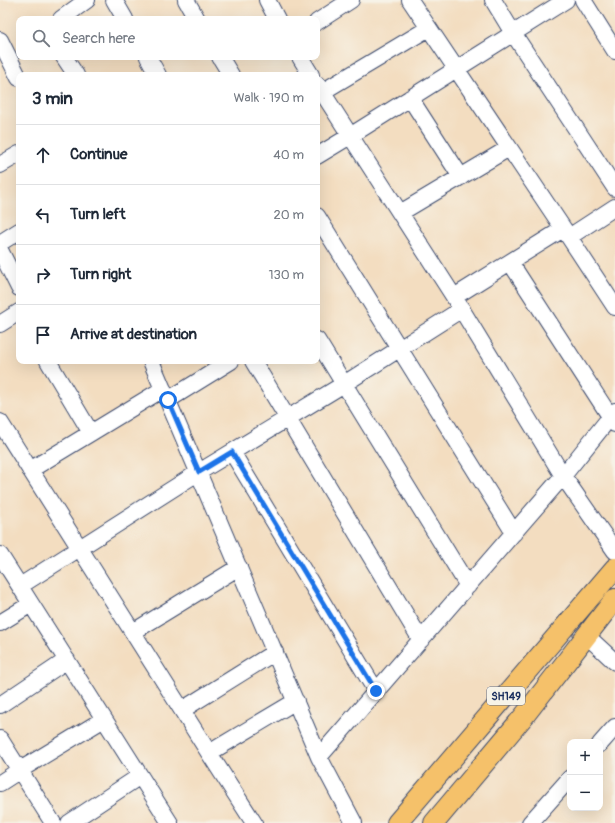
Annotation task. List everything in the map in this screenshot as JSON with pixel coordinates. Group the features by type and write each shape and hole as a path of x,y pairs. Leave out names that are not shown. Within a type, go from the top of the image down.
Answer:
{"main road":[{"name":"SH149","path":"397,823 615,568"},
{"name":"SH149","path":"434,823 524,716 615,599"}],"street":[{"path":"65,16 87,0"},
{"path":"114,0 123,16"},
{"path":"186,0 195,16"},
{"path":"267,0 275,16"},
{"path":"320,20 351,0"},
{"path":"410,0 615,307"},
{"path":"493,0 615,188"},
{"path":"320,154 566,0"},
{"path":"583,0 615,51"},
{"path":"429,28 320,88 458,303 564,476 615,551"},
{"path":"0,40 14,53 18,72"},
{"path":"66,60 74,72"},
{"path":"150,60 156,72"},
{"path":"222,60 229,72"},
{"path":"302,60 309,72"},
{"path":"410,98 461,177"},
{"path":"400,214 509,148"},
{"path":"0,165 16,156"},
{"path":"20,586 199,472 399,349 510,262 615,206"},
{"path":"320,221 514,533"},
{"path":"0,243 16,233"},
{"path":"0,250 16,282"},
{"path":"319,757 564,476 613,417 510,262"},
{"path":"0,324 16,314"},
{"path":"320,345 468,586"},
{"path":"50,364 91,433"},
{"path":"152,364 319,757 354,823"},
{"path":"30,470 91,433 225,364"},
{"path":"255,364 421,640"},
{"path":"0,422 254,823"},
{"path":"232,452 376,691"},
{"path":"0,555 170,823"},
{"path":"133,632 239,567"},
{"path":"0,623 31,604"},
{"path":"586,636 615,662"},
{"path":"182,710 275,652"},
{"path":"0,705 67,660"},
{"path":"209,753 296,701"},
{"path":"0,783 104,719"},
{"path":"603,741 615,727"},
{"path":"0,739 53,823"},
{"path":"69,823 140,776"},
{"path":"530,823 567,781"}],"route":[{"path":"168,400 199,472 232,452 376,691"}]}
